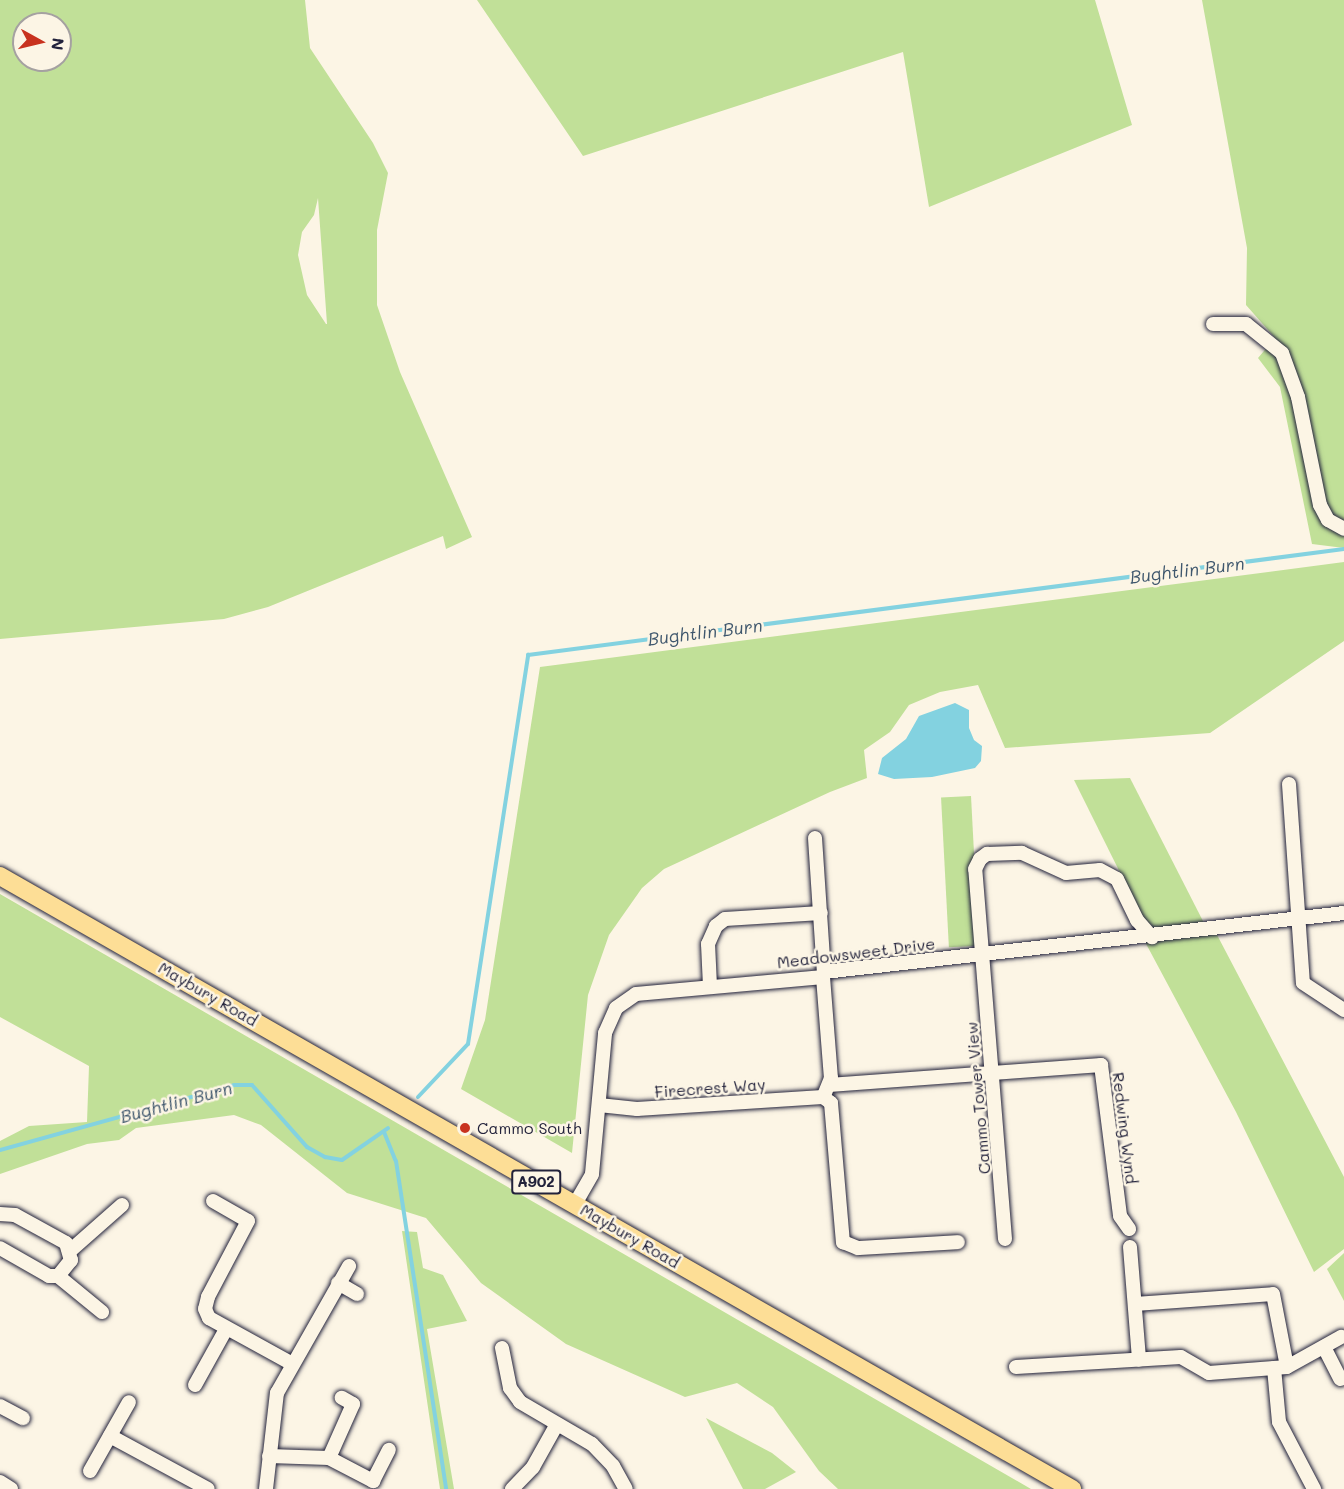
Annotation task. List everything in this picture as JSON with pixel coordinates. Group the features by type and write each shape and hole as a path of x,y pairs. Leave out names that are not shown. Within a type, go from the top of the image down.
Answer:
{"main road":[{"name":"Maybury Road","path":"0,876 1072,1489"}],"street":[{"path":"1213,324 1246,324 1282,353 1295,388 1320,505 1328,520 1344,529"},
{"path":"1289,784 1303,983 1344,1010"},
{"path":"815,838 823,974 826,1091 831,1103 843,1242 858,1248 958,1242"},
{"name":"Cammo Tower View","path":"1005,1239 975,869 980,859 987,854 1022,853 1057,871 1100,870 1118,879 1137,920 1152,937"},
{"path":"710,986 708,944 716,926 725,919 820,913"},
{"name":"Meadowsweet Drive","path":"575,1204 592,1174 605,1033 616,1008 636,994 1344,914"},
{"name":"Redwing Wynd","path":"992,1075 1101,1065 1120,1216 1129,1229"},
{"name":"Firecrest Way","path":"599,1105 637,1109 992,1075"},
{"path":"213,1201 248,1221 205,1309 209,1318 225,1329 291,1363"},
{"path":"71,1250 122,1205"},
{"path":"0,1215 15,1215 66,1243 71,1250 71,1260 58,1276"},
{"path":"0,1248 58,1276 102,1312"},
{"path":"1130,1248 1139,1359"},
{"path":"266,1489 277,1393 291,1363 349,1266"},
{"path":"339,1283 357,1293"},
{"path":"1135,1304 1273,1294 1280,1367 1279,1422 1314,1489"},
{"path":"195,1384 225,1329"},
{"path":"1016,1367 1181,1357 1209,1373 1280,1367 1341,1337"},
{"path":"1324,1347 1340,1379"},
{"path":"502,1348 510,1388 520,1402 592,1444 613,1466 626,1489"},
{"path":"329,1458 353,1404 342,1398"},
{"path":"90,1471 129,1402"},
{"path":"0,1406 23,1418"},
{"path":"512,1489 533,1467 557,1424"},
{"path":"110,1436 190,1485 208,1489"},
{"path":"269,1456 329,1458 378,1484 389,1450"},
{"path":"0,1485 11,1489"}],"green space":[{"path":"0,0 305,0 310,48 373,143 388,173 377,230 377,305 400,372 472,537 446,549 443,536 268,607 224,619 0,639","holes":["318,198 327,324 307,295 298,255 302,232 314,215"]},
{"path":"477,0 1095,0 1132,125 929,207 903,52 583,156"},
{"path":"1202,0 1344,0 1344,548 1312,544 1280,387 1258,358 1275,338 1246,305 1247,248"},
{"path":"1344,562 1344,641 1210,733 1005,748 978,685 940,692 909,705 890,732 864,750 867,778 830,792 664,869 642,888 609,935 588,995 572,1153 461,1089 485,1020 540,667"},
{"path":"1130,778 1206,927 1152,937 1074,780"},
{"path":"971,796 979,946 949,947 941,798"},
{"path":"0,894 1031,1489 838,1489 819,1471 773,1407 737,1383 685,1397 566,1344 481,1283 426,1218 347,1193 261,1125 234,1115 136,1128 119,1140 87,1144 0,1174 0,1141 29,1126 87,1122 89,1066 0,1017"},
{"path":"1215,931 1344,1177 1344,1249 1314,1272 1236,1112 1144,940"},
{"path":"402,1231 417,1232 423,1268 443,1275 467,1321 427,1329 454,1489 440,1489"},
{"path":"1344,1253 1344,1301 1327,1269"},
{"path":"706,1418 772,1453 796,1472 765,1489 743,1489"}],"water":[{"path":"955,703 969,710 969,728 974,740 982,746 981,761 975,768 932,777 894,779 878,774 882,758 906,739 919,716"}],"waterway":[{"name":"Bughtlin Burn","path":"418,1097 468,1044 528,655 1344,549"},
{"name":"Bughtlin Burn","path":"0,1150 234,1085 252,1085 307,1147 325,1157 342,1160 388,1128"},
{"path":"384,1132 396,1161 446,1489"}],"place":[{"name":"Cammo South","path":"465,1128"}]}
